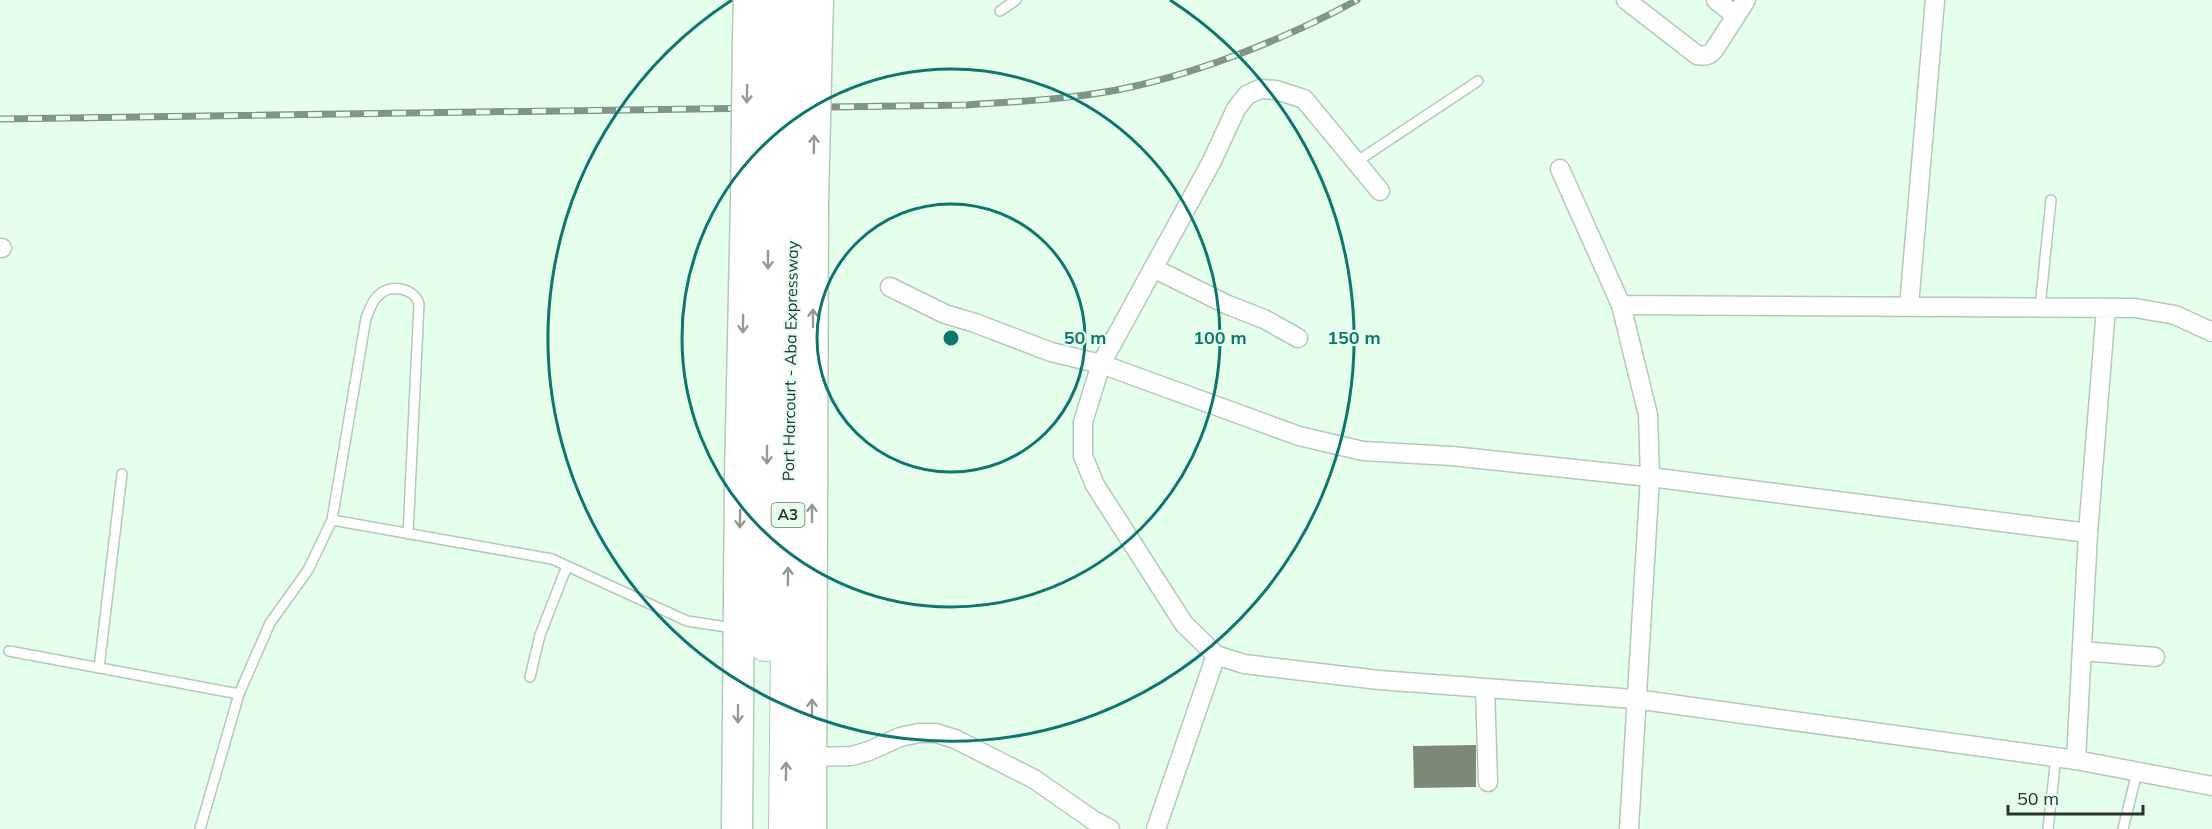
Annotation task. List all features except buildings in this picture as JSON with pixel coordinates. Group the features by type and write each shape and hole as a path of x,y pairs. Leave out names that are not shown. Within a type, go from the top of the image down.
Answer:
{"highway":[{"name":"Port Harcourt - Aba Expressway","path":"764,829 782,37 771,0"},
{"name":"Port Harcourt - Aba Expressway","path":"782,37 795,0"},
{"name":"Port Harcourt - Aba Expressway","path":"779,202 784,829"}],"main road":[{"path":"737,829 739,629 779,202 782,37 749,0"},
{"path":"782,37 818,0"},
{"path":"779,202 812,758 811,829"}],"street":[{"path":"1626,0 1697,55 1710,55 1746,0"},
{"path":"1716,0 1736,16"},
{"path":"1909,306 1935,0"},
{"path":"1380,191 1304,99 1276,90 1260,89 1247,95 1236,109 1212,160 1101,364 1083,422 1083,456 1095,484 1184,624 1216,655 1244,664 1378,680 1635,699 2076,760 2212,786"},
{"path":"1560,169 1621,304 1648,415 1650,477 1629,829"},
{"path":"1153,268 1228,305 1264,319 1298,338"},
{"path":"890,287 945,314 1052,352 1101,364 1299,436 1362,451 1452,456 1650,477 2088,533"},
{"path":"1621,304 2135,308 2175,315 2212,332"},
{"path":"2076,760 2088,533 2106,308"},
{"path":"2082,651 2154,657"},
{"path":"1156,829 1216,655"},
{"path":"1485,688 1488,782"},
{"path":"812,758 852,756 900,737 919,733 936,734 956,739 1034,779 1093,820 1110,829"}],"lane":[{"path":"1000,11 1016,0"},
{"path":"1356,162 1478,81"},
{"path":"2040,307 2051,200"},
{"path":"200,829 239,694 270,623 308,570 332,520 366,318 377,296 386,290 397,289 409,291 417,298 419,304 408,534"},
{"path":"99,668 122,474"},
{"path":"332,520 552,559 687,621 739,629"},
{"path":"530,677 540,635 567,566"},
{"path":"9,651 239,694"},
{"path":"2048,829 2056,757"},
{"path":"2123,829 2137,772"}],"railway":[{"path":"0,119 967,105 1050,99 1111,91 1188,72 1305,27 1357,0"}]}
